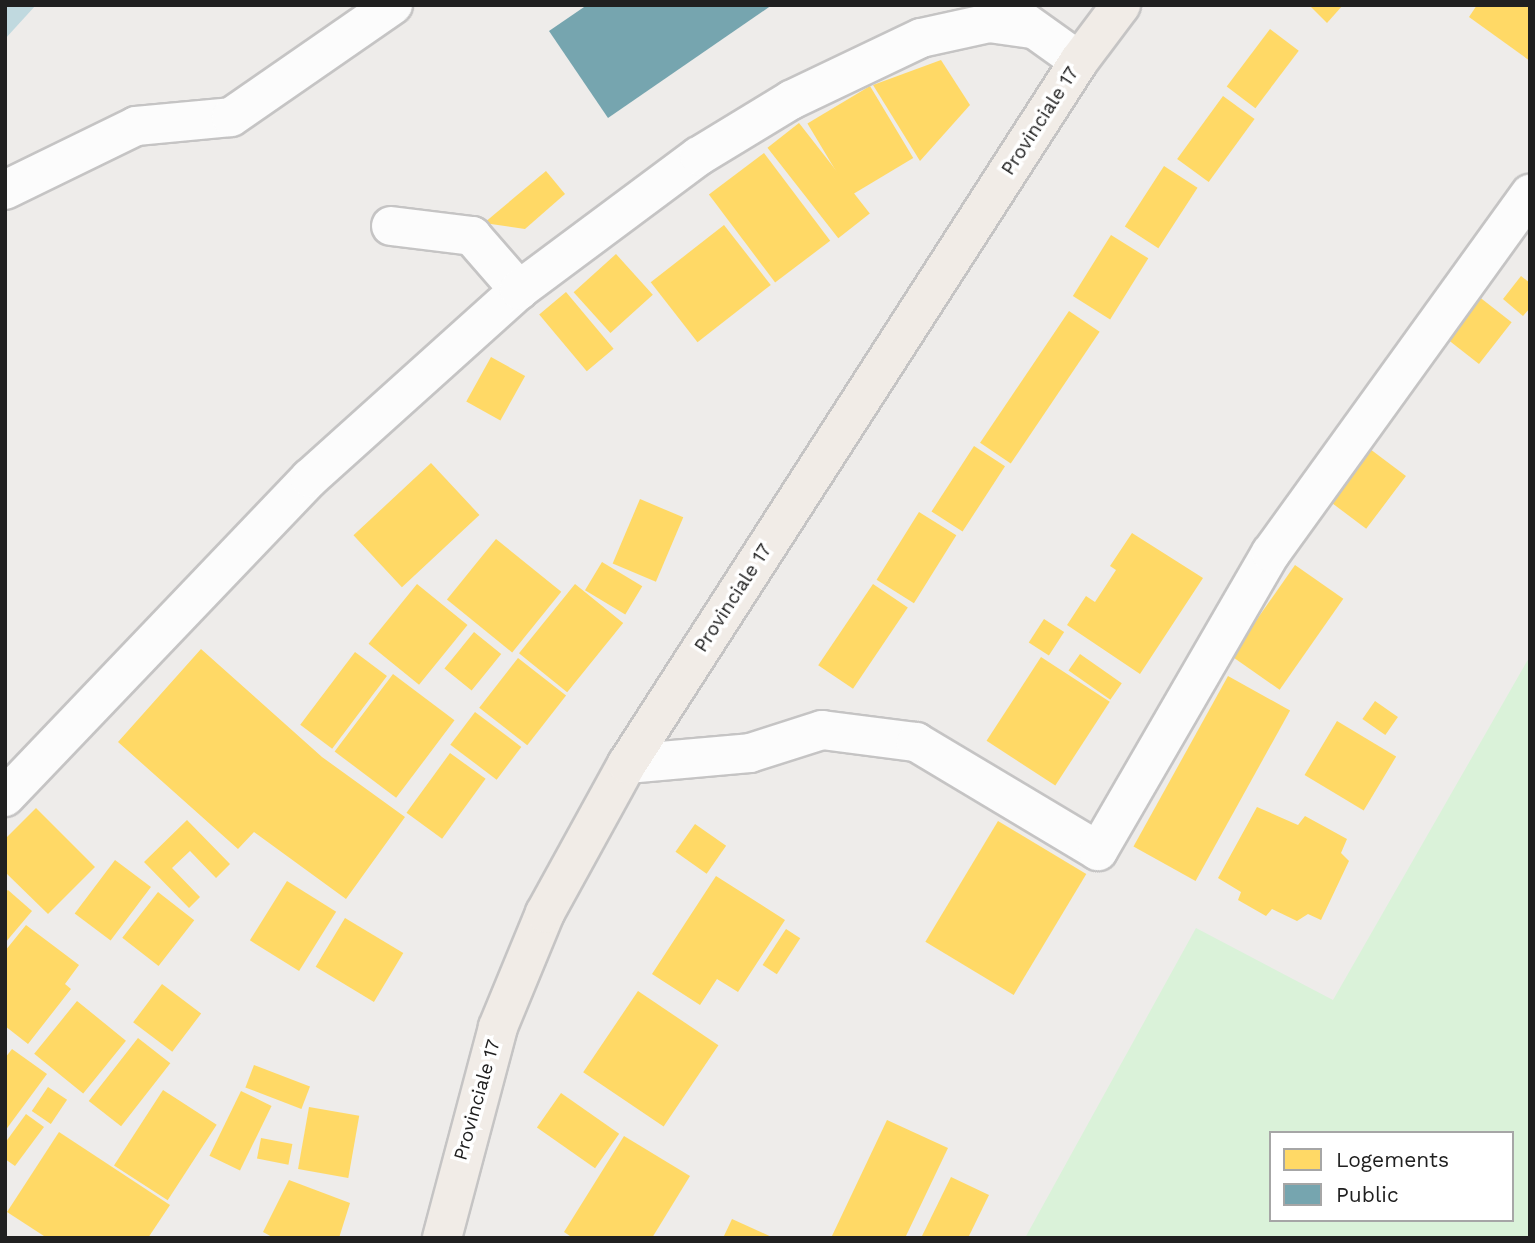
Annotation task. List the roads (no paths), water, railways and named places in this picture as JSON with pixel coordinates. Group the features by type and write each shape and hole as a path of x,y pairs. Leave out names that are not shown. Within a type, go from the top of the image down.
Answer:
{"main road":[{"name":"Provinciale 17","path":"442,1238 498,1027 545,913 627,764 1079,61 1121,5"}],"street":[{"path":"5,190 136,126 231,117 393,5"},
{"path":"1002,5 1079,61"},
{"path":"5,797 310,478 519,290 699,156 791,100 921,38 989,23 1032,29"},
{"path":"627,764 750,753 822,730 916,742 1098,851 1271,553 1530,194"},
{"path":"391,226 472,236 519,290"}],"water":[{"path":"5,5 36,5 5,39"}]}
